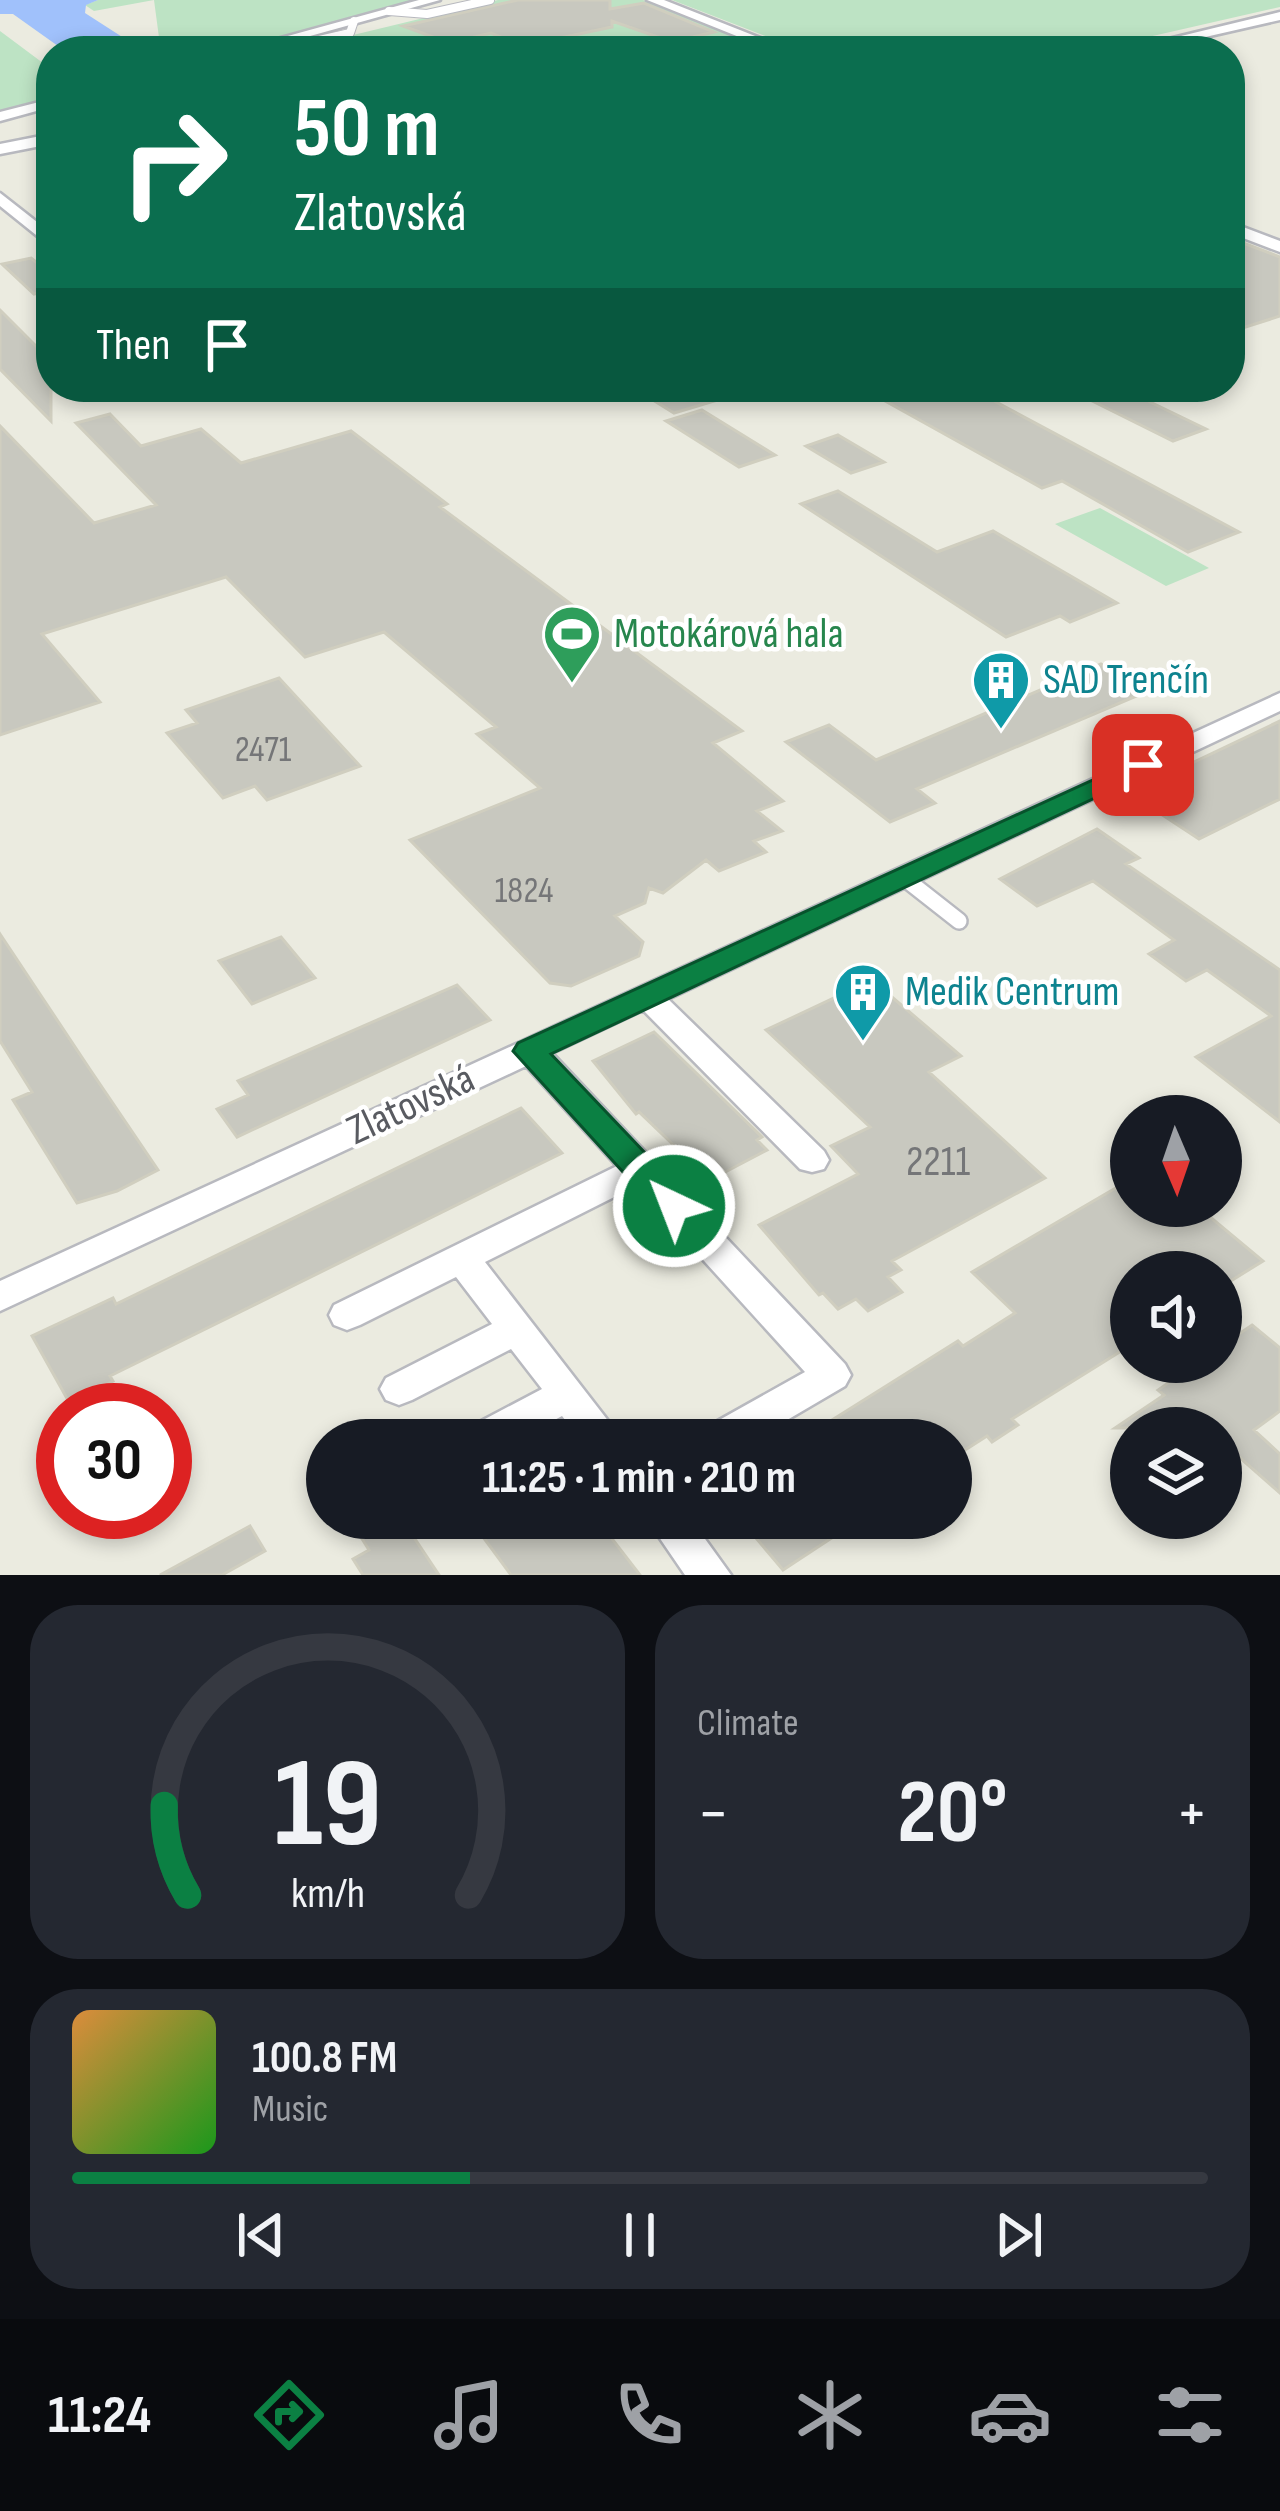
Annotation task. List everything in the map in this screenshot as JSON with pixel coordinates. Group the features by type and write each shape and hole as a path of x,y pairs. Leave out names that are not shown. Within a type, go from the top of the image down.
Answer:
{"street":[{"path":"294,36 434,0"},
{"path":"653,0 747,36"},
{"path":"1192,36 1280,16"},
{"path":"0,117 36,107"},
{"path":"0,149 36,142"},
{"path":"0,198 36,229"},
{"path":"1245,233 1280,247"},
{"name":"Zlatovská","path":"0,1297 1280,701"},
{"path":"647,996 812,1160"},
{"path":"530,1051 832,1375 756,1419"},
{"path":"347,1316 640,1169"},
{"path":"461,1259 588,1419"},
{"path":"399,1389 517,1329"},
{"path":"521,1419 568,1394"},
{"path":"682,1539 710,1575"}],"lane":[{"path":"389,11 428,14 490,0"},
{"path":"903,877 959,921"}],"green space":[{"path":"98,0 154,0 94,11 85,5"},
{"path":"154,0 417,0 291,36 159,36"},
{"path":"498,0 643,0 737,36 349,36"},
{"path":"672,0 1280,0 1280,7 1153,36 765,36"},
{"path":"0,31 36,58 36,109 0,120"},
{"path":"1100,508 1209,568 1166,586 1055,524"}],"water":[{"path":"0,0 98,0 86,5 85,13 121,36 44,36 13,14 0,14"}],"building":[{"path":"518,0 610,0 610,9 644,3 714,32 655,36 612,21 612,27 569,36 430,36 403,26"},
{"path":"1245,244 1280,257 1280,316 1245,327"},
{"path":"31,258 36,262 36,294 34,294 2,264"},
{"path":"0,310 36,346 36,402 51,402 51,421 0,369"},
{"path":"656,402 711,402 674,413"},
{"path":"887,402 996,402 1239,532 1188,552 1062,481 1042,488"},
{"path":"1094,402 1150,402 1206,429 1173,441"},
{"path":"702,410 775,455 739,467 666,421"},
{"path":"110,414 141,446 201,429 241,463 351,431 447,504 440,507 742,731 713,743 783,801 757,811 782,831 754,841 766,852 719,871 706,860 663,893 649,888 645,903 615,916 643,942 639,956 571,986 550,983 410,840 540,788 477,734 496,727 384,632 305,657 226,577 42,634 100,702 0,735 0,426 94,523 156,505 76,423"},
{"path":"838,435 884,462 851,473 806,446"},
{"path":"838,491 937,552 993,531 1117,603 1070,622 1060,616 1006,637 801,504"},
{"name":"SAD Trenčín","path":"1101,664 1146,692 917,789 935,803 890,822 786,742 829,725 876,760"},
{"path":"279,678 360,766 267,800 255,786 223,798 167,733 197,723 186,710"},
{"path":"1280,721 1280,799 1199,839 1129,793"},
{"path":"1097,829 1139,858 1126,864 1280,970 1280,1122 1196,1057 1271,1016 1207,970 1186,981 1149,954 1174,940 1093,881 1037,906 1000,879"},
{"path":"0,934 158,1170 117,1191 77,1203 13,1100 32,1092 0,1041"},
{"path":"281,937 315,978 252,1004 219,961"},
{"path":"872,980 961,1056 929,1072 1045,1178 892,1261 901,1270 888,1277 902,1292 868,1311 856,1299 838,1309 823,1293 819,1295 759,1225 858,1174 831,1146 870,1127 766,1030"},
{"path":"457,985 490,1020 237,1137 217,1109 248,1095 238,1081"},
{"path":"654,1032 762,1137 757,1140 767,1150 710,1180 636,1114 593,1061"},
{"path":"521,1108 562,1153 110,1376 113,1381 109,1383 58,1383 32,1336 113,1298 116,1304"},
{"path":"1110,1191 1110,1227 1222,1227 1263,1261 1242,1274 1242,1251 1110,1251 1110,1358 1012,1419 1018,1425 992,1442 987,1436 972,1446 972,1419 834,1419 958,1341 963,1346 1015,1313 972,1272"},
{"path":"1252,1325 1280,1348 1280,1411 1254,1430 1280,1454 1280,1493 1242,1460 1242,1407 1146,1407 1164,1395 1158,1390 1168,1383 1242,1383 1242,1332"},
{"path":"250,1526 265,1551 222,1575 160,1575"},
{"path":"362,1539 415,1539 439,1575 363,1575 353,1559 369,1550"},
{"path":"484,1539 612,1539 640,1575 511,1575"},
{"path":"757,1539 830,1539 783,1570"}],"place":[{"name":"Motokárová hala","path":"572,685"},
{"name":"SAD Trenčín","path":"1001,731"},
{"name":"Medik Centrum","path":"863,1043"}],"route":[{"path":"674,1206 530,1051 1143,765"}]}
